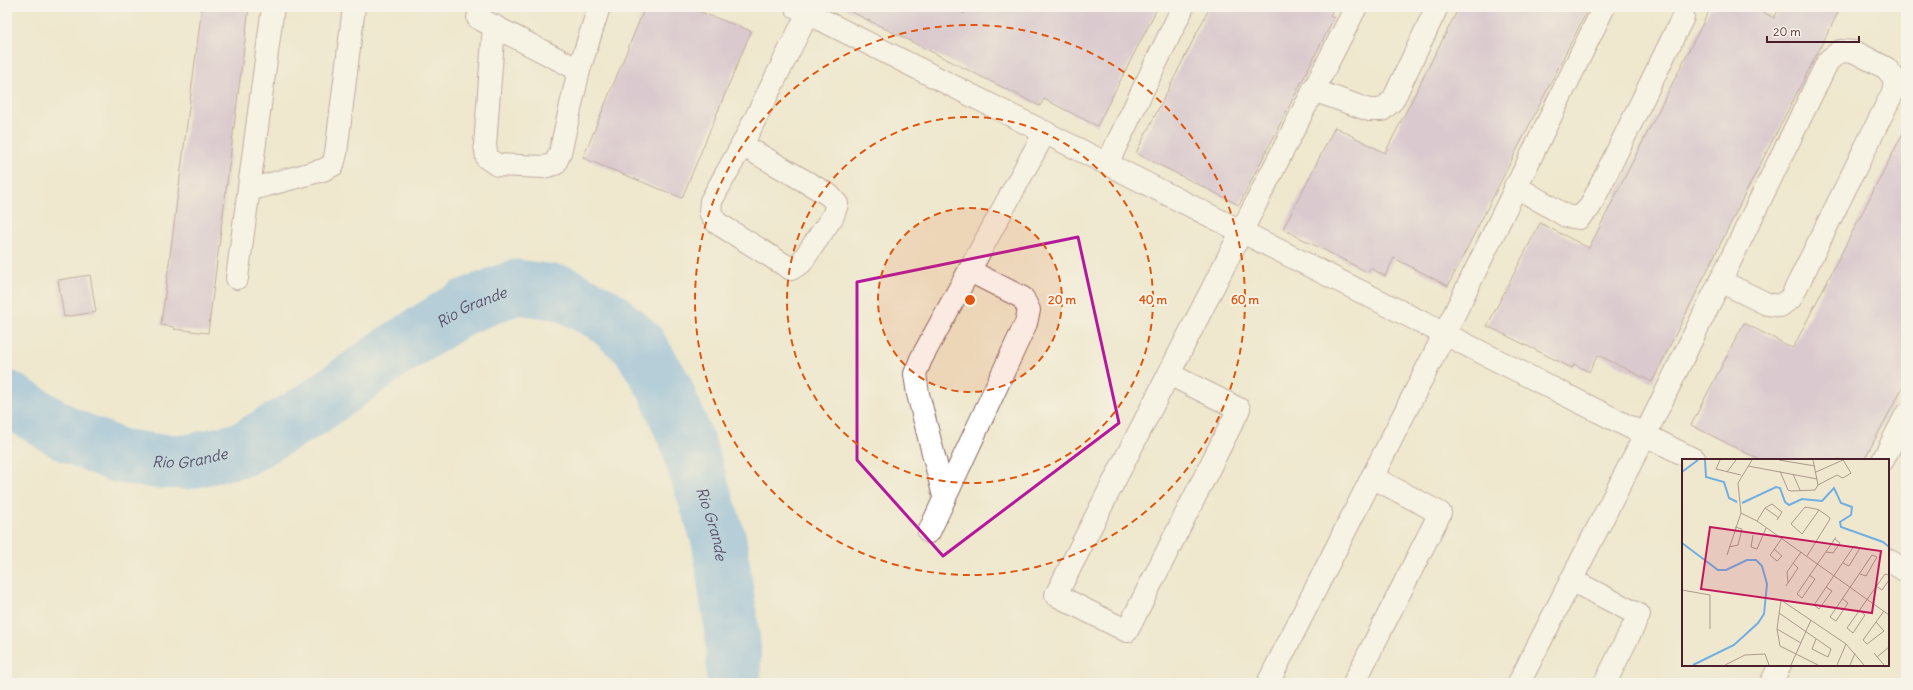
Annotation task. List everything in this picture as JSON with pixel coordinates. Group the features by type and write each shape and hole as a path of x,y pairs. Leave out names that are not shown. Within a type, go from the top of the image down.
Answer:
{"street":[{"path":"237,278 273,7"},
{"path":"249,190 323,170 333,164 336,153 354,7"},
{"path":"579,70 486,22 485,145 487,158 497,165 544,167 554,164 560,153 579,70 599,7"},
{"path":"1107,164 1183,7"},
{"path":"1169,374 1239,409 1127,631 1056,595 1356,7"},
{"path":"1313,90 1369,110 1382,110 1393,100 1437,7"},
{"path":"1268,683 1445,333 1515,186 1604,7"},
{"path":"1515,186 1566,216 1579,218 1590,208 1683,17 1684,7"},
{"path":"742,145 829,194 837,204 833,216 801,263 791,269 718,222 710,212 711,201 742,145 802,10 1693,459"},
{"path":"1519,683 1645,435 1720,281 1828,61 1840,51 1855,52 1886,68 1895,79 1893,92 1791,298 1780,306 1767,304 1720,281"},
{"path":"944,496 918,394 915,374 921,359 1045,132"},
{"path":"929,532 944,496 1026,323 1029,310 1022,298 970,271"},
{"path":"1884,459 1906,415"},
{"path":"1354,683 1440,512 1372,477"},
{"path":"1889,561 1906,571"},
{"path":"1571,580 1639,615 1606,683"},
{"path":"1771,683 1780,666"}],"highlighted area":[{"path":"1078,237 1119,423 943,556 857,460 857,282"}],"building":[{"path":"202,7 249,7 208,333 174,329 174,327 161,325"},
{"path":"645,7 687,7 751,31 682,198 583,158"},
{"path":"842,7 949,7 964,14 968,7 1158,7 1097,126 1044,99 1040,106"},
{"path":"1210,7 1334,7 1330,16 1334,18 1239,205 1136,153"},
{"path":"1459,7 1589,7 1448,286 1394,258 1385,276 1370,268 1367,272 1283,229 1335,127 1385,153"},
{"path":"1711,7 1754,7 1774,18 1780,7 1841,7 1745,194 1652,382 1598,355 1589,372 1574,364 1572,368 1487,326 1540,223 1589,248"},
{"path":"1906,127 1906,381 1865,459 1758,459 1691,425 1744,323 1793,348"},
{"path":"90,275 96,312 64,317 58,280"}],"waterway":[{"name":"Rio Grande","path":"7,398 67,434 119,456 155,461 187,462 243,449 311,410 392,352 464,307 516,287 562,293 606,316 638,344 664,386 687,442 719,540 733,640 734,683"}]}
